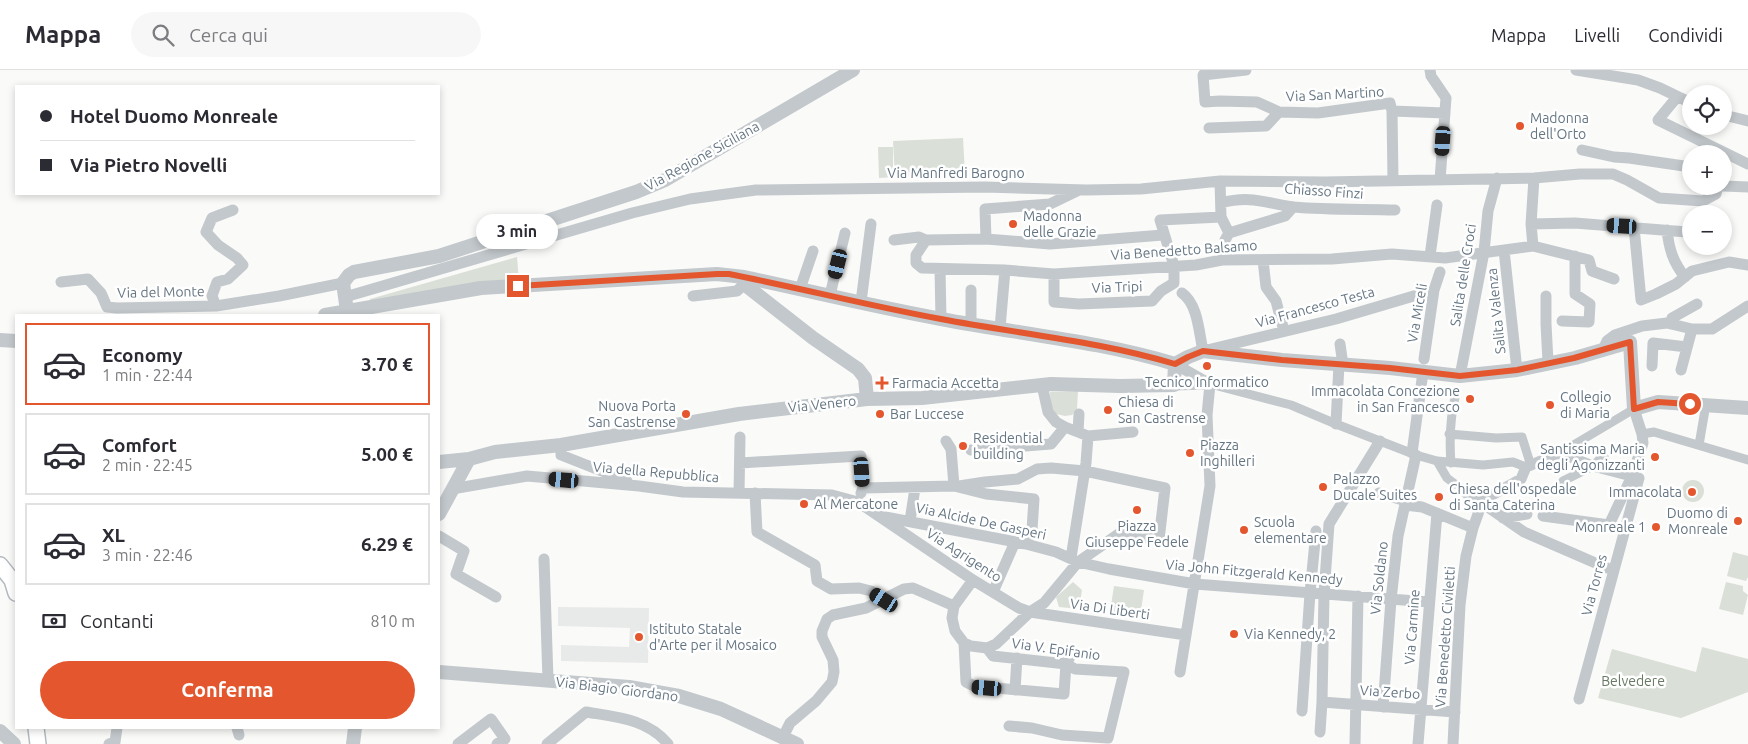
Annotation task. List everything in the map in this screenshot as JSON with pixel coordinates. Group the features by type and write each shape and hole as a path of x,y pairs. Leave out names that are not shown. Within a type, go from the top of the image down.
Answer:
{"main road":[{"path":"0,565 11,583"},
{"path":"36,729 38,744"}],"street":[{"name":"Via Regione Siciliana","path":"344,290 349,275 354,272 439,256 636,192 665,180 853,70"},
{"name":"Via San Martino","path":"1246,70 1203,75 1205,102 1257,102 1279,112 1318,113 1390,103 1392,111 1445,118"},
{"path":"1430,70 1430,76 1446,98 1440,180"},
{"path":"1576,70 1638,80 1682,99"},
{"path":"1677,97 1658,120 1748,164"},
{"path":"1392,111 1394,180"},
{"path":"1209,128 1266,126 1279,112"},
{"path":"1732,117 1748,121"},
{"path":"1582,150 1614,157 1682,166"},
{"name":"Via Manfredi Barogno","path":"344,290 632,213 690,199 756,190 985,187 1080,190 1141,189 1220,181 1440,180 1613,174 1659,198 1703,201 1714,195"},
{"name":"Salita delle Croci","path":"1458,385 1484,252 1488,211 1497,178"},
{"path":"1534,178 1531,224 1533,246 1589,260 1592,271 1614,279"},
{"path":"1220,181 1221,217 1228,231 1222,260"},
{"path":"1732,186 1748,187"},
{"path":"986,239 985,209 1050,204 1080,190"},
{"name":"Chiasso Finzi","path":"1221,203 1236,199 1293,206 1395,210"},
{"path":"1430,256 1437,205"},
{"path":"1228,231 1285,216 1293,206"},
{"name":"Via del Monte","path":"216,306 212,296 217,282 228,279 243,265 237,258 218,246 206,232 212,218 234,210"},
{"path":"1174,266 1160,220 1221,217"},
{"path":"1531,224 1575,223 1682,232"},
{"path":"861,302 871,224"},
{"path":"1634,228 1640,300 1676,284 1692,271 1729,262 1748,265"},
{"path":"1667,230 1669,249 1677,267 1685,277"},
{"path":"830,295 845,233"},
{"path":"894,240 919,237 926,240 986,239 1050,244 1163,235"},
{"name":"Via Benedetto Balsamo","path":"926,240 916,255 916,263 922,268 1005,270 1054,274 1196,265 1222,260 1332,259 1392,254 1445,258 1533,246"},
{"name":"Salita Valenza","path":"1504,250 1517,370"},
{"path":"800,289 813,251"},
{"path":"1562,321 1590,322 1590,304 1575,294 1575,256"},
{"path":"1263,260 1266,287 1276,301 1284,331"},
{"name":"Via Tripi","path":"1054,274 1054,302 1079,304 1152,301 1161,291 1174,283 1174,266"},
{"path":"940,268 941,319"},
{"path":"1000,328 1005,270"},
{"name":"Via Miceli","path":"1414,454 1434,290 1440,272"},
{"path":"330,314 481,288 717,274 744,281 830,295 941,319 1138,353 1175,364 1210,384 1291,405 1414,454 1451,463 1483,465 1513,462 1528,466 1560,453 1634,409 1658,402 1748,408"},
{"name":"Via del Monte","path":"61,282 88,279 101,293 108,307 117,308 216,306 280,296 344,290"},
{"path":"693,296 737,291 744,281"},
{"path":"744,281 813,338 858,369 865,378 867,399"},
{"path":"344,290 347,311"},
{"path":"971,290 971,324"},
{"name":"Via Francesco Testa","path":"1203,351 1336,319 1434,290"},
{"path":"1182,293 1189,298 1194,310 1203,351"},
{"path":"1546,296 1548,362"},
{"path":"1671,324 1672,318 1697,304"},
{"path":"1603,350 1607,341 1615,335 1642,326 1667,323 1692,329 1712,329 1748,306"},
{"path":"1681,370 1692,329"},
{"path":"0,340 15,341"},
{"path":"1175,364 1203,351 1341,365 1390,368 1424,366 1458,385 1548,362 1574,358 1630,342 1634,409 1642,434 1636,477 1609,525 1543,516"},
{"path":"1652,366 1654,343 1687,347"},
{"path":"1336,424 1341,365 1340,344"},
{"path":"1174,385 1175,364"},
{"path":"1180,672 1210,486 1207,423 1210,384"},
{"name":"Via Venero","path":"440,462 469,459 495,452 561,445 739,414 867,399 922,398 1042,385 1210,384"},
{"path":"1042,385 1048,412 1056,422 1065,428 1083,434 1133,432"},
{"path":"1451,463 1449,434 1452,409 1458,385"},
{"path":"1699,445 1706,404"},
{"path":"1075,560 1085,471 1083,434 1079,414"},
{"path":"971,450 1051,444 1065,428"},
{"path":"1642,434 1654,432 1748,460"},
{"path":"1449,434 1496,438 1522,437 1528,466 1521,479 1482,502"},
{"path":"740,437 740,493"},
{"path":"946,441 951,448 957,486"},
{"path":"1320,732 1328,524 1380,441"},
{"path":"561,445 562,455 639,486"},
{"path":"1560,453 1636,477"},
{"name":"Via Soldano","path":"1384,707 1391,600 1398,536 1414,454"},
{"path":"740,463 861,456 863,488 858,502"},
{"path":"440,512 469,459"},
{"path":"1437,460 1447,478 1455,484"},
{"path":"1563,481 1596,463"},
{"path":"863,488 957,486 1018,479 1037,469 1051,468 1085,471 1165,488 1158,545 1120,534 1075,560 1044,603 1030,612 996,644 987,648"},
{"name":"Via della Repubblica","path":"452,489 527,476 683,492 832,495 858,502"},
{"name":"Via Torres","path":"1579,699 1636,477"},
{"path":"957,486 986,494 1034,499 1032,530 1020,543 993,592"},
{"path":"910,521 915,488"},
{"path":"1463,491 1524,532 1607,568"},
{"path":"755,493 757,532 815,565 817,581 831,589 859,588 871,591 884,600"},
{"path":"1378,493 1422,507 1473,528"},
{"name":"Via Agrigento","path":"858,502 973,580 1030,612"},
{"name":"Via Benedetto Civiletti","path":"1453,744 1460,605 1466,556 1482,502"},
{"name":"Via Carmine","path":"1418,744 1436,513"},
{"path":"1503,518 1527,514"},
{"name":"Via Alcide De Gasperi","path":"876,516 1020,543 1075,560"},
{"path":"1302,711 1316,530"},
{"path":"440,537 464,552 456,574 496,597"},
{"name":"Via Biagio Giordano","path":"544,559 548,680"},
{"name":"Via John Fitzgerald Kennedy","path":"1075,560 1109,569 1195,584 1429,602"},
{"path":"973,580 954,606 952,618 955,631 964,643 966,682 974,686 1064,694 1069,658"},
{"path":"783,737 790,723 816,701 832,682 834,672 833,660 822,637 822,631 827,619 833,615 866,608 904,589 913,588 954,606"},
{"path":"1355,744 1358,596"},
{"name":"Via Di Liberti","path":"1030,612 1186,635"},
{"name":"Via V. Epifanio","path":"964,643 987,648 993,656 1069,658 1076,669 1124,672 1108,738 1062,735 1032,728 1009,726"},
{"path":"1015,690 1017,658"},
{"name":"Via Biagio Giordano","path":"440,672 629,687 697,700 797,744"},
{"name":"Via Zerbo","path":"1322,702 1455,712"},
{"path":"547,744 586,712 635,720 661,735 668,744"},
{"path":"458,744 491,719 505,738 497,744"},
{"path":"109,744 115,742 117,729"},
{"path":"353,744 355,729"},
{"path":"0,731 14,744"}],"shaded area":[{"name":"Istituto Statale d'Arte per il Mosaico","path":"558,607 649,608 648,663 561,661 561,645 629,647 630,628 558,626"}],"green space":[{"path":"963,138 965,174 895,177 893,141"},
{"path":"878,147 893,147 893,177 879,178"},
{"path":"517,257 519,282 370,302 370,299"},
{"path":"1078,391 1077,409 1072,415 1056,414 1051,407 1050,392"},
{"path":"1693,480 1701,483 1704,491 1701,499 1693,502 1685,499 1682,491 1685,483"},
{"path":"1733,552 1748,556 1748,577 1746,581 1727,576"},
{"path":"1073,582 1082,590 1079,609 1059,607 1056,597"},
{"path":"1726,582 1743,586 1743,591 1748,595 1743,615 1719,609"},
{"path":"1114,586 1144,590 1140,617 1110,612"},
{"name":"Belvedere","path":"1702,647 1748,659 1748,692 1681,718 1598,698 1612,649 1696,672"}],"tunnel":[{"path":"1600,459 1607,452"}],"place":[{"name":"Madonna dell'Orto","path":"1520,126"},
{"name":"Madonna delle Grazie","path":"1013,224"},
{"name":"Tecnico Informatico","path":"1207,366"},
{"name":"Farmacia Accetta","path":"882,383"},
{"name":"Immacolata Concezione in San Francesco","path":"1470,399"},
{"name":"Collegio di Maria","path":"1550,405"},
{"name":"Chiesa di San Castrense","path":"1108,410"},
{"name":"Nuova Porta San Castrense","path":"686,414"},
{"name":"Bar Luccese","path":"880,414"},
{"name":"Residential building","path":"963,446"},
{"name":"Piazza Inghilleri","path":"1190,453"},
{"name":"Santissima Maria degli Agonizzanti","path":"1655,457"},
{"name":"Palazzo Ducale Suites","path":"1323,487"},
{"name":"Immacolata","path":"1692,492"},
{"name":"Chiesa dell'ospedale di Santa Caterina","path":"1439,497"},
{"name":"Al Mercatone","path":"804,504"},
{"name":"Piazza Giuseppe Fedele","path":"1137,510"},
{"name":"Duomo di Monreale","path":"1738,521"},
{"name":"Monreale 1","path":"1656,527"},
{"name":"Scuola elementare","path":"1244,530"},
{"name":"Via Kennedy, 2","path":"1234,634"},
{"name":"Istituto Statale d'Arte per il Mosaico","path":"639,637"}],"route":[{"path":"518,286 729,274 941,319 1138,353 1175,364 1203,351 1460,376 1517,370 1574,358 1630,342 1634,409 1658,402 1690,404"}]}
